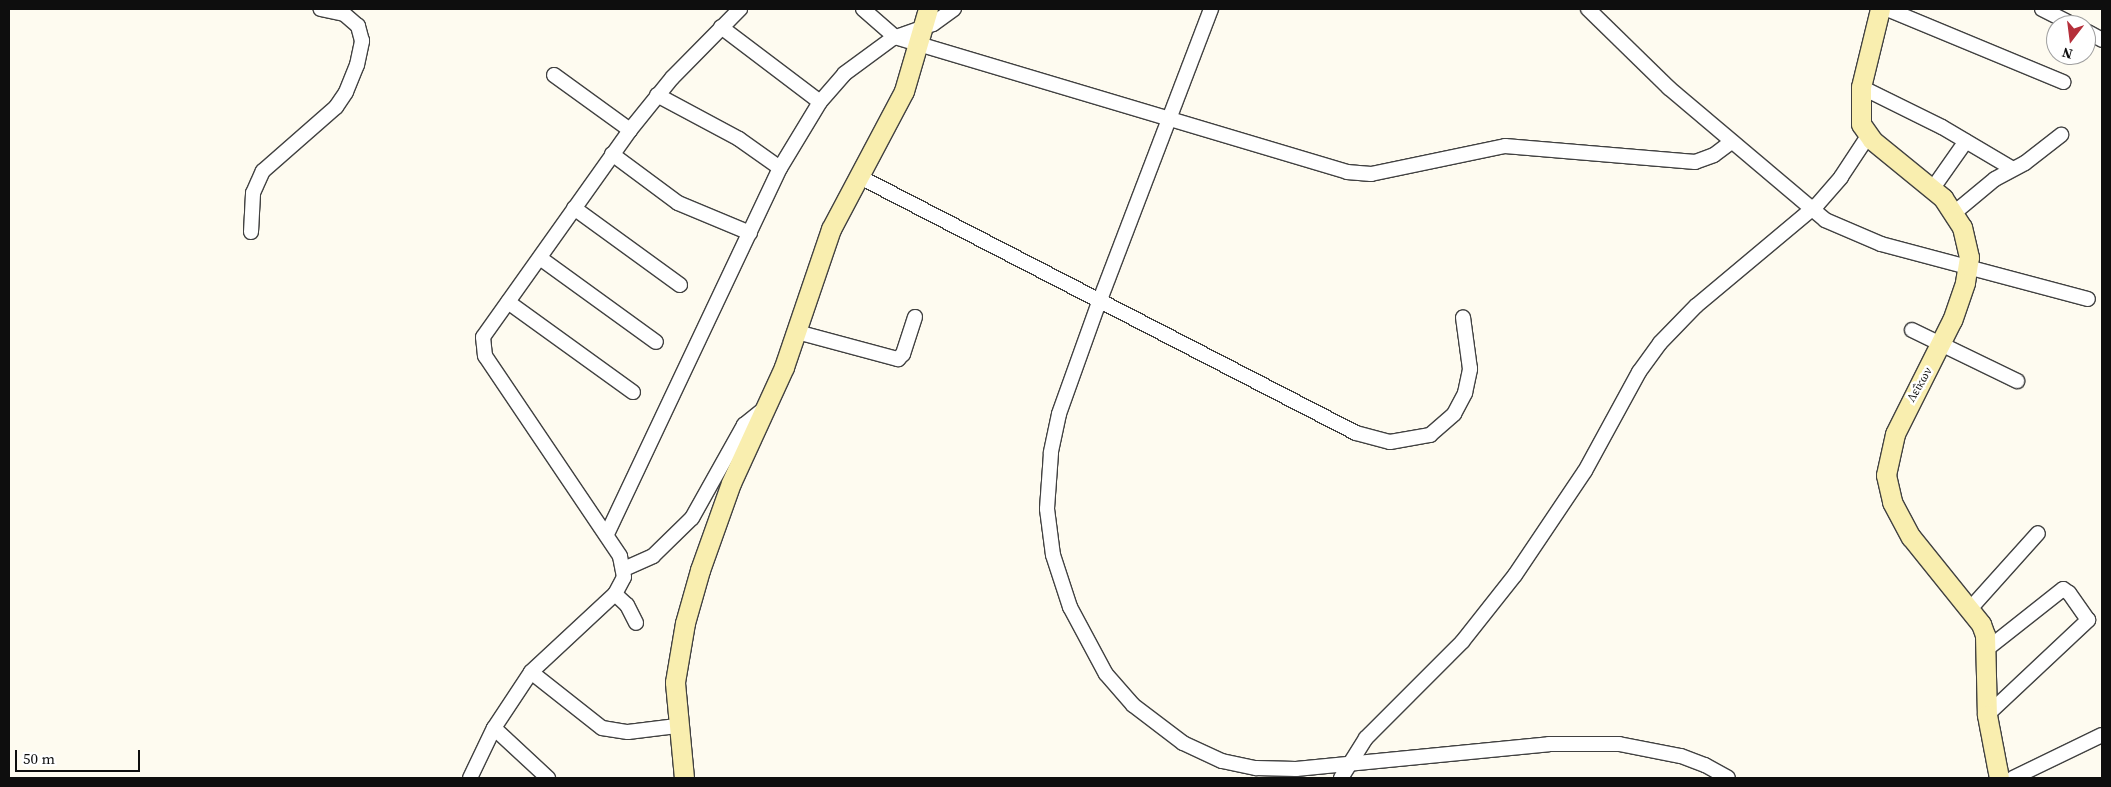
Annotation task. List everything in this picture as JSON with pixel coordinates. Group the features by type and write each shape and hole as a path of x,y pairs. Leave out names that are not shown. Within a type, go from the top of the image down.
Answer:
{"street":[{"path":"251,232 253,194 263,170 336,107 346,92 359,60 362,37 358,26 344,14 321,9"},
{"path":"470,778 494,728 531,672 615,594 624,577 620,556 607,534 485,356 483,337 612,154 657,95 740,9"},
{"path":"863,9 895,37"},
{"path":"684,778 677,726 674,682 684,623 723,503 797,332 824,244 904,91 928,9"},
{"path":"921,36 954,9"},
{"path":"1211,9 1099,302 1056,425 1047,489 1053,554 1064,592 1085,639 1106,674 1132,705 1163,731 1202,753 1256,768 1296,769 1513,746 1619,744 1681,756 1705,765 1728,778"},
{"path":"1588,9 1669,88 1811,210 1858,237 2088,299"},
{"path":"1341,778 1348,764 1379,723 1462,642 1516,575 1585,471 1639,372 1660,343 1702,300 1811,210 1835,185 1868,136 1859,118 1861,87 1880,9"},
{"path":"1888,9 2063,82"},
{"path":"2042,9 2054,15"},
{"path":"721,27 820,102"},
{"path":"607,534 780,168 820,102 844,74 895,37 921,36 1170,118 1359,174 1506,146 1695,162 1714,155 1731,142"},
{"path":"554,76 630,130"},
{"path":"1861,87 1966,141 2013,169"},
{"path":"657,95 739,139 780,168"},
{"path":"1954,213 1995,179 2013,169 2062,134"},
{"name":"Λεΐκων","path":"1868,136 1934,188 1954,213 1968,245 1968,268 1942,346 1895,434 1886,475 1892,502 1911,537 1981,624 1987,649 1987,714 1999,778"},
{"path":"1934,188 1966,141"},
{"path":"612,154 678,202 750,233"},
{"path":"858,176 1356,433 1390,442 1430,435 1454,414 1465,393 1470,369 1463,317"},
{"path":"574,208 680,284"},
{"path":"540,258 656,342"},
{"path":"508,302 633,392"},
{"path":"797,332 898,359 903,354 915,317"},
{"path":"1912,330 2017,381"},
{"path":"624,569 653,556 692,518 744,425 765,409"},
{"path":"1969,610 2038,533"},
{"path":"1987,649 2063,589 2069,592 2088,620 1987,714"},
{"path":"615,594 627,605 636,622"},
{"path":"531,672 602,728 628,732 677,726"},
{"path":"494,728 548,778"},
{"path":"2013,778 2102,735"}]}
